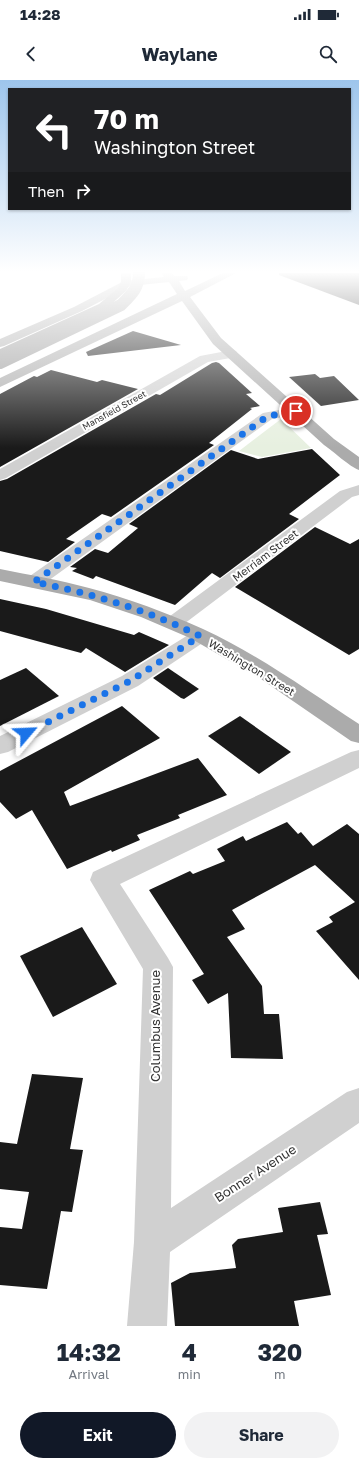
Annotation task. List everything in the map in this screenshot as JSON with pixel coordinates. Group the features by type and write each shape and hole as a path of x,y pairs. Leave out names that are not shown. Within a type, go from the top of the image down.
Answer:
{"highway":[{"path":"0,354 50,331"},
{"path":"0,362 67,331"}],"main road":[{"path":"0,343 27,331"},
{"path":"0,383 110,331"},
{"path":"211,331 218,341 329,442 358,462"},
{"name":"Washington Street","path":"0,575 72,590 108,600 173,623 254,666 359,735"}],"street":[{"name":"Mansfield Street","path":"0,475 204,359 232,354"},
{"path":"34,582 268,416 296,411"},
{"name":"Merriam Street","path":"173,623 346,494 359,490"},
{"path":"0,746 130,681 200,636"},
{"name":"Columbus Avenue","path":"147,1326 152,1242 158,967 103,880 359,758"},
{"name":"Bonner Avenue","path":"152,1242 359,1104"}],"green space":[{"path":"281,419 311,448 262,457 239,451"}],"building":[{"path":"133,331 181,345 88,356 86,352"},
{"path":"216,362 252,393 246,394 260,406 250,408 252,409 209,443 214,445 111,517 102,514 66,539 75,542 48,562 0,551 0,481 7,479 156,394 160,395"},
{"path":"51,370 97,382 102,380 138,389 0,467 0,394 34,376 37,377"},
{"path":"315,374 320,378 334,376 359,400 321,406 289,377"},
{"path":"312,449 340,475 289,514 299,519 220,578 212,573 175,605 96,576 93,579 72,571 77,568 70,567 95,549 108,553 138,528 129,524 231,450 258,459"},
{"path":"315,527 350,544 359,539 359,649 349,655 235,587"},
{"path":"0,599 46,609 134,635 139,632 169,645 125,672 86,648 81,653 0,631"},
{"path":"26,668 59,696 0,726 0,680"},
{"path":"168,668 199,689 184,699 153,678"},
{"path":"122,706 160,738 64,792 70,806 198,758 227,795 178,815 180,818 137,835 140,840 112,852 111,850 67,869 32,810 16,819 0,802 0,771"},
{"path":"240,716 291,752 259,774 208,736"},
{"path":"287,822 298,834 301,832 313,846 347,824 359,834 359,980 316,931 333,922 329,917 355,902 315,865 232,910 245,929 227,937 262,986 264,1014 279,1014 283,1059 231,1058 228,993 208,1004 192,980 204,974 149,890 190,871 193,874 225,861 217,849 243,836 246,841"},
{"path":"82,927 117,984 53,1017 20,956"},
{"path":"32,1074 83,1078 70,1149 83,1150 72,1212 61,1211 47,1289 0,1285 0,1227 22,1229 29,1192 0,1189 0,1142 17,1144"},
{"path":"320,1202 328,1234 317,1235 331,1295 294,1301 299,1326 175,1326 171,1283 190,1273 236,1268 232,1245 238,1239 283,1232 278,1208"}],"route":[{"path":"26,733 130,681 182,649 200,636 173,623 108,600 72,590 34,582 268,416 296,411"}]}
